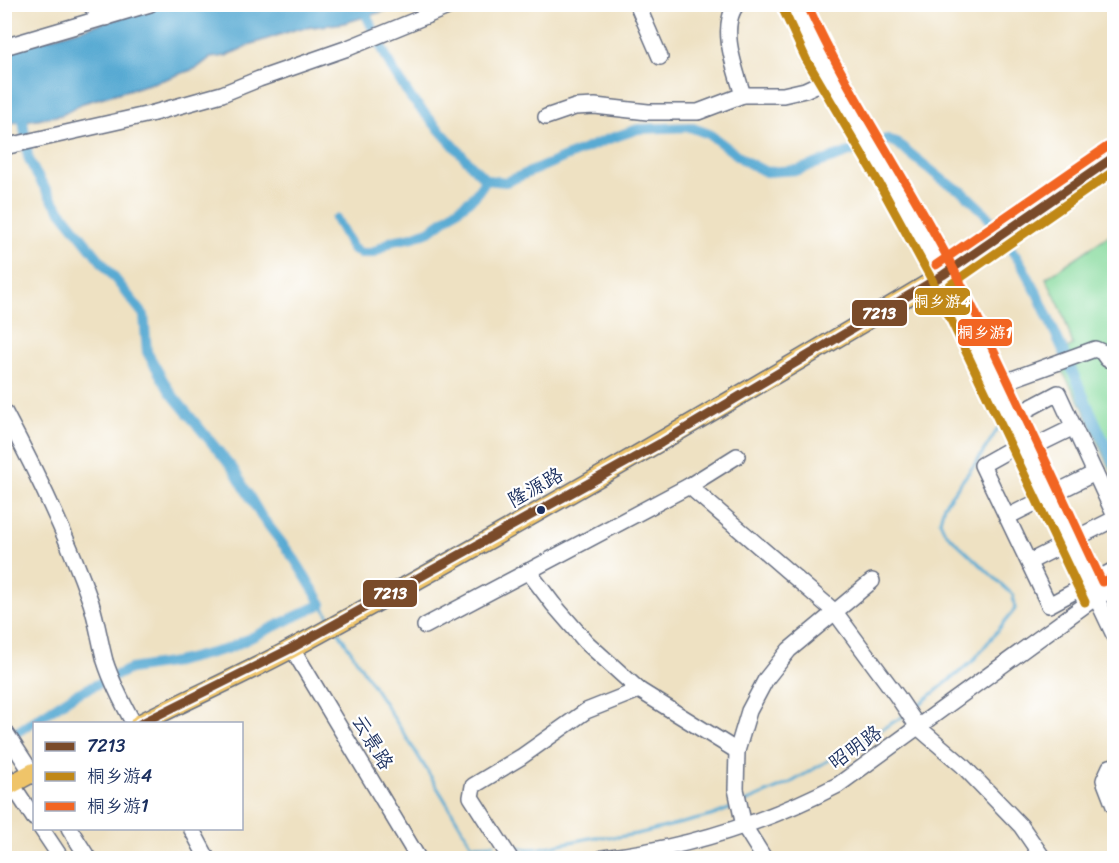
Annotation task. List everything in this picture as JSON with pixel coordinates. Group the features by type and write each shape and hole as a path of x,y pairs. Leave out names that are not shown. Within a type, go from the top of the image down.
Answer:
{"main road":[{"name":"隆源路","path":"141,722 292,648 661,443 943,275"},
{"path":"7,781 33,774"}],"street":[{"path":"90,4 106,18"},
{"path":"4,47 150,4"},
{"path":"4,147 195,102 375,37 455,4"},
{"path":"637,4 660,57"},
{"path":"737,4 729,24 730,50 743,95"},
{"path":"794,4 804,29 943,275 1114,635"},
{"path":"546,117 575,107 594,106 648,112 698,112 743,95 783,94 805,90 831,78"},
{"path":"943,275 1114,157"},
{"path":"996,385 1101,354"},
{"path":"1011,418 1058,393 1114,514"},
{"path":"4,411 28,456 74,556 92,606 105,662 133,722"},
{"path":"1074,427 982,465 1049,605 1093,590 1114,590"},
{"path":"425,626 689,486 737,456"},
{"path":"1007,517 1095,473"},
{"path":"689,486 835,612 918,727 962,765 1021,826 1043,858"},
{"path":"1029,562 1114,519"},
{"path":"1093,590 1114,570"},
{"path":"528,571 552,604 586,642 639,690 737,751"},
{"path":"764,858 744,826 736,789 737,751 749,711 766,679 789,650 872,581"},
{"name":"昭明路","path":"603,858 658,850 744,826 802,804 838,785 918,727 1093,590"},
{"name":"云景路","path":"292,648 418,858"},
{"path":"505,849 471,797 473,786 521,757 586,711 639,690"},
{"path":"4,730 33,773"},
{"path":"1114,766 1110,767 1104,780 1114,806"},
{"path":"7,781 33,817"},
{"path":"42,830 61,858"},
{"path":"70,830 88,858"},
{"path":"192,830 207,858"}],"green space":[{"path":"1114,232 1114,477 1081,404 1061,369 1065,367 1060,352 1073,345 1062,311 1046,278"}],"water":[{"path":"165,5 405,5 344,23 297,29 252,44 226,56 210,58 197,68 163,80 83,103 62,115 5,124 5,51"}],"waterway":[{"path":"361,4 391,67 411,98 486,180 506,182 638,129 690,127 709,134 745,161 766,172 798,170 887,139 897,143 944,181 963,192 985,213 1020,262 1037,293 1114,463"},
{"path":"5,740 74,695 130,669 176,662 227,649 322,604 295,560 261,516 234,470 170,392 147,352 144,315 53,201 35,172 28,157 19,106"},
{"path":"336,219 353,249 361,253 373,253 392,241 413,237 431,230 474,197 486,180"},
{"path":"915,708 973,661 1015,609 1013,595 945,532 940,521 944,505 978,460 999,427"},
{"path":"322,604 331,620"},
{"path":"338,631 480,858"},
{"path":"743,803 790,783 902,717"},
{"path":"509,846 541,848 595,837 637,834 711,816 734,807"},
{"path":"472,845 494,844"}],"transit line":[{"name":"桐乡游1","path":"807,4 841,72 954,270 1102,582 1110,579"},
{"name":"桐乡游4","path":"783,9 806,59 879,183 932,280 1085,602"},
{"name":"桐乡游1","path":"936,265 1107,147"},
{"name":"7213","path":"144,722 292,648 661,443 943,275 1114,157"},
{"name":"桐乡游4","path":"950,285 1114,171"}]}
